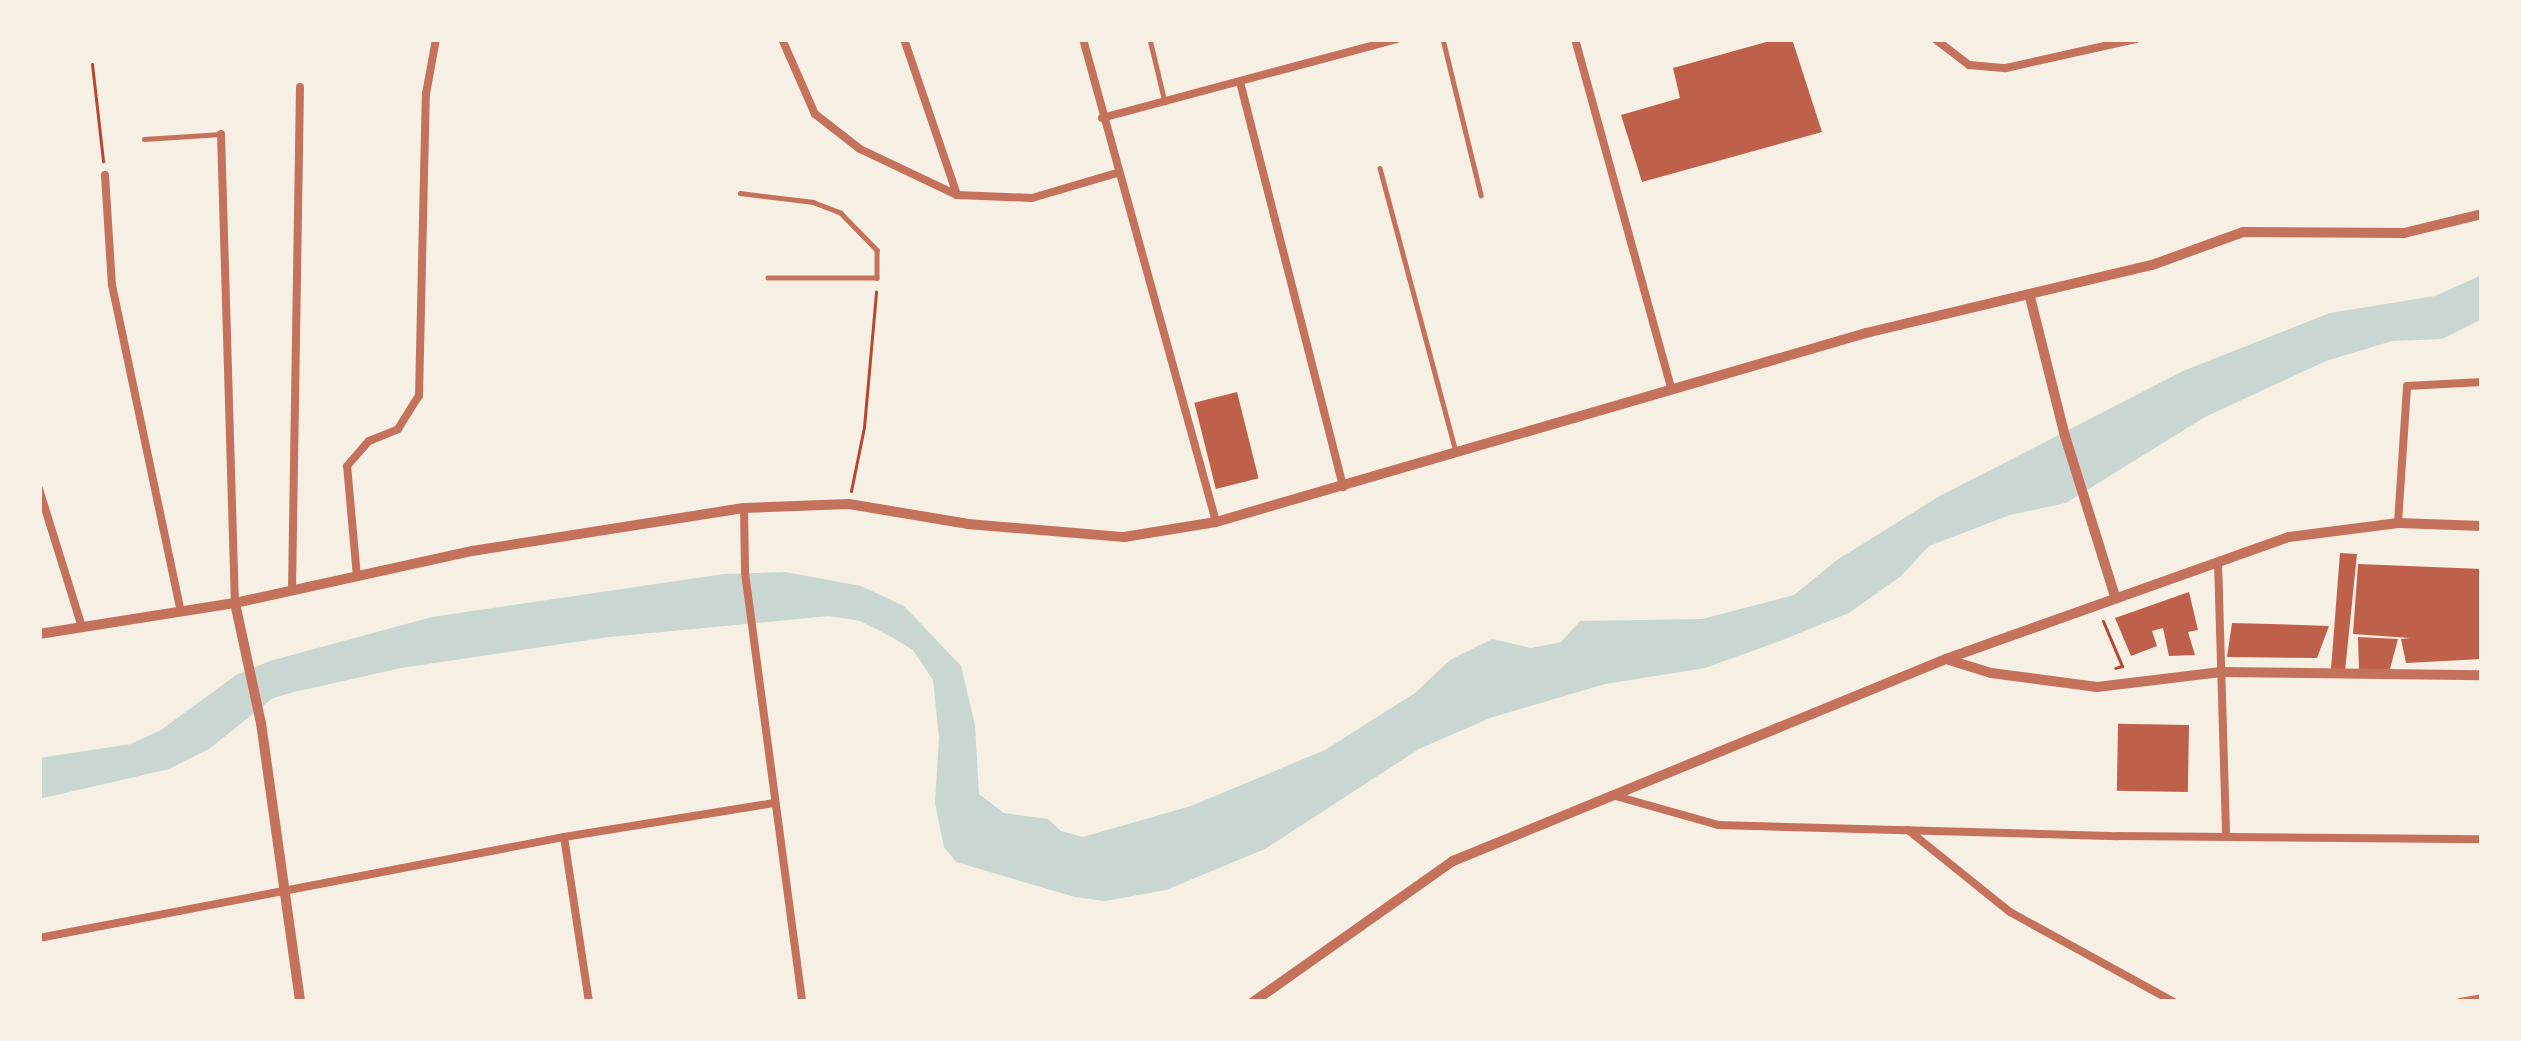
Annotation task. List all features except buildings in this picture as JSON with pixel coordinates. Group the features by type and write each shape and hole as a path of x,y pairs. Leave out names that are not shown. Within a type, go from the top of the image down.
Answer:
{"street":[{"path":"357,577 347,466 369,441 398,429 418,396 426,94 436,39"},
{"path":"782,39 814,114 860,148 957,195 1032,198 1118,173"},
{"path":"904,39 957,195"},
{"path":"1083,39 1216,522"},
{"path":"1102,118 1397,39"},
{"path":"1576,39 1671,387"},
{"path":"1935,39 1969,65 2006,68 2136,39"},
{"path":"1240,82 1342,487"},
{"path":"292,590 300,86"},
{"path":"221,134 235,603 261,723 300,1002"},
{"path":"105,175 112,285 182,612"},
{"path":"39,634 235,603 472,551 744,508 849,504 968,524 1124,537 1216,522 1889,327 2152,265 2243,232 2404,233 2482,214"},
{"path":"2030,297 2086,512 2115,597"},
{"path":"2398,523 2407,386 2482,382"},
{"path":"39,489 82,627"},
{"path":"744,508 752,631 802,1002"},
{"path":"1253,1002 1453,861 1946,659 2289,537 2398,523 2482,526"},
{"path":"2218,562 2226,834"},
{"path":"1946,659 1991,673 2097,687 2222,672 2482,675"},
{"path":"1612,795 1718,825 2118,836 2482,838"},
{"path":"39,938 564,837 776,803"},
{"path":"1906,829 2010,912 2174,1002"},
{"path":"564,837 589,1002"},
{"path":"2460,1002 2482,998"}],"lane":[{"path":"1150,39 1165,102"},
{"path":"1443,39 1481,195"},
{"path":"144,139 221,134"},
{"path":"1380,168 1456,452"},
{"path":"740,193 813,202 841,213 877,250 877,278 769,278"}],"path":[{"path":"92,64 105,175"},
{"path":"849,504 864,427 877,278"},
{"path":"2096,604 2122,666 2104,670"}],"shaded area":[{"path":"2482,275 2482,319 2442,339 2392,341 2326,361 2205,417 2066,503 2010,515 1929,546 1901,576 1849,613 1780,641 1705,668 1605,684 1490,718 1419,749 1265,849 1166,890 1105,901 1075,897 956,862 944,847 935,803 939,737 933,680 913,650 860,621 829,616 609,637 401,668 294,692 273,698 209,749 169,769 39,799 39,758 131,744 161,730 236,675 270,661 432,617 724,574 785,572 861,586 904,606 961,666 975,725 979,794 1004,813 1048,819 1061,831 1083,837 1191,806 1325,750 1415,693 1450,660 1492,639 1531,648 1561,642 1580,621 1702,619 1794,595 1837,560 1938,497 2183,371 2330,313 2435,296"}]}
